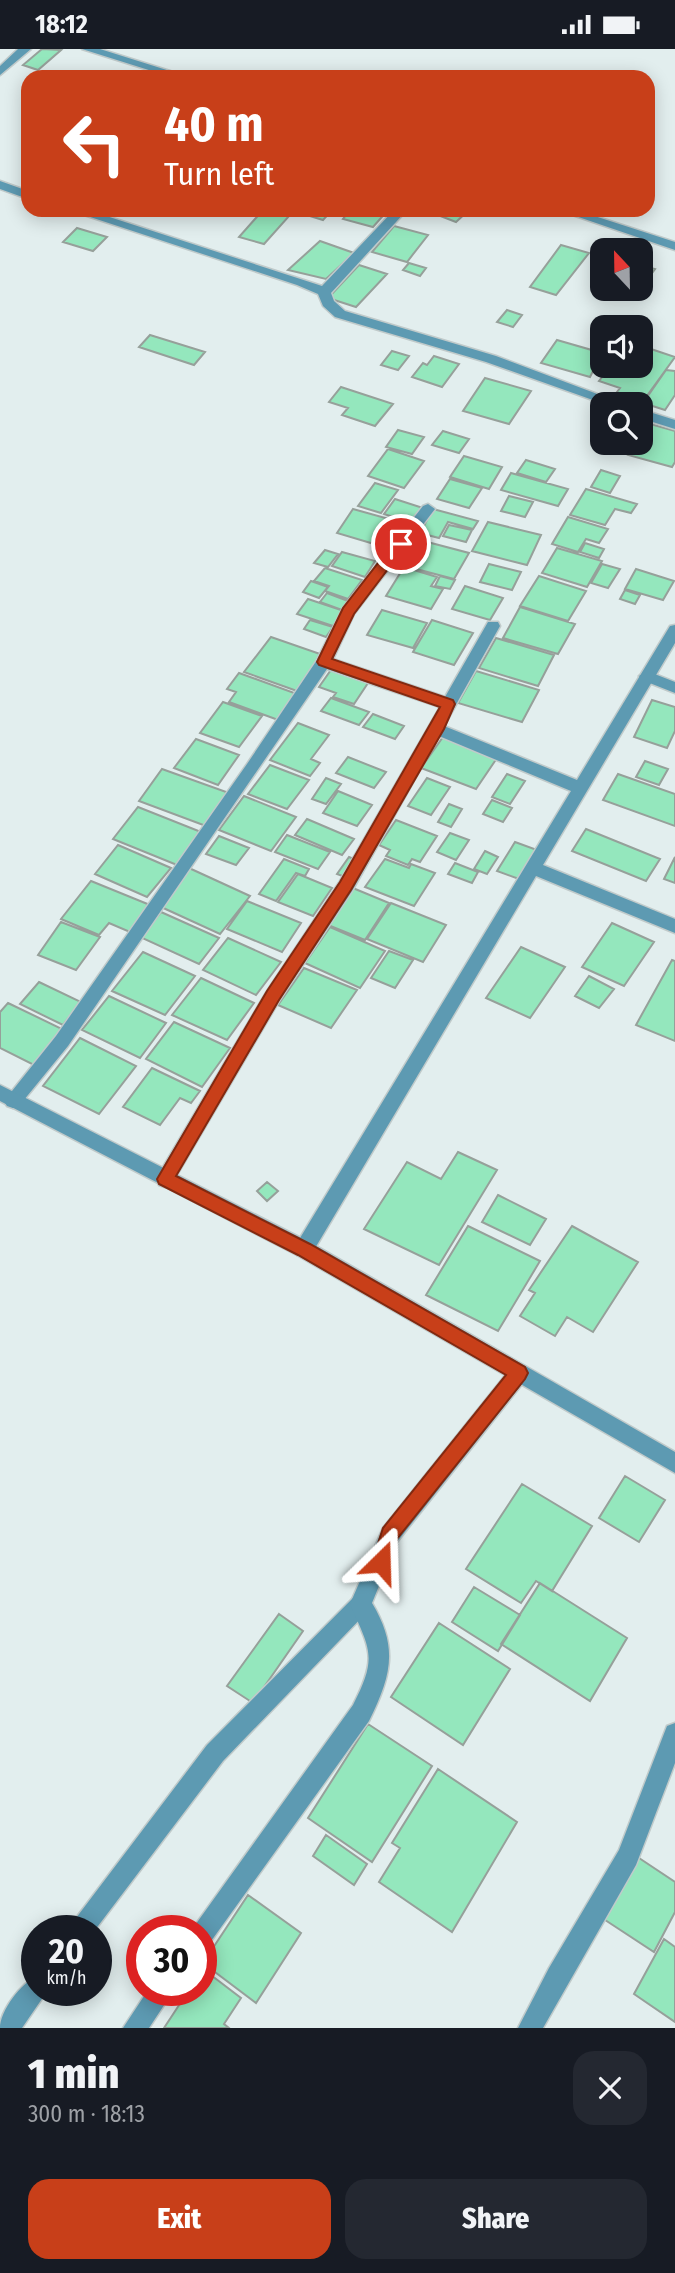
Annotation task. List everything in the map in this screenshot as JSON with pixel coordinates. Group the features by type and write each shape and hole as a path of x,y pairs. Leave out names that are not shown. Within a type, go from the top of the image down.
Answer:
{"street":[{"path":"0,72 25,49"},
{"path":"88,49 159,70"},
{"path":"0,185 21,192"},
{"path":"97,217 302,282 324,292 328,303 340,314 479,355 590,394"},
{"path":"324,292 394,217"},
{"path":"586,217 675,246"},
{"path":"653,417 675,425"},
{"path":"428,509 348,612 324,662 62,1041 6,1097 304,1249 675,1464"},
{"path":"165,1179 273,996 346,886 493,626"},
{"path":"304,1249 675,629"},
{"path":"324,662 448,704"},
{"path":"647,676 675,688"},
{"path":"437,729 580,788"},
{"path":"534,867 675,926"},
{"path":"92,1915 215,1753 361,1604 390,1535 519,1373"},
{"path":"216,1915 361,1713 379,1682 378,1630 361,1604"},
{"path":"530,2028 557,1976 628,1857 675,1734"},
{"path":"7,2028 24,2006"},
{"path":"135,2028 151,2006"}],"building":[{"path":"42,49 61,50 38,70 23,65"},
{"path":"257,217 288,217 264,244 239,237"},
{"path":"345,217 382,217 373,227 343,219"},
{"path":"443,217 461,217 456,222"},
{"path":"394,226 428,235 407,262 372,252"},
{"path":"77,228 107,237 93,251 63,242"},
{"path":"320,241 354,253 326,279 288,270"},
{"path":"561,245 589,253 556,295 530,287"},
{"path":"409,263 426,268 420,276 403,270"},
{"path":"359,265 387,274 356,307 328,298"},
{"path":"507,310 522,315 513,327 497,322"},
{"path":"150,335 205,352 194,365 139,347"},
{"path":"557,340 590,350 590,377 541,363"},
{"path":"653,350 675,357 650,392 617,392 620,388 599,381 601,378 653,378"},
{"path":"392,351 409,356 398,370 381,365"},
{"path":"434,356 459,364 442,387 412,377 423,363 427,365"},
{"path":"666,370 675,371 675,395 665,410 653,406 653,392 651,392"},
{"path":"485,378 531,391 509,424 463,411"},
{"path":"341,387 393,404 375,426 342,415 348,408 329,402"},
{"path":"653,425 675,431 675,462 672,467 628,455 653,455"},
{"path":"398,430 424,437 412,454 386,447"},
{"path":"443,431 469,439 459,453 432,445"},
{"path":"388,449 424,461 404,488 368,476"},
{"path":"464,456 502,467 489,489 450,477"},
{"path":"526,460 555,469 546,482 517,473"},
{"path":"601,470 620,476 610,493 591,487"},
{"path":"511,473 568,489 558,506 501,490"},
{"path":"450,479 482,488 469,508 437,499"},
{"path":"375,483 398,490 381,513 358,506"},
{"path":"586,489 637,504 631,513 615,509 605,525 570,515"},
{"path":"509,496 533,502 525,517 501,511"},
{"path":"395,499 423,508 411,523 384,514"},
{"path":"353,509 407,524 391,549 337,533"},
{"path":"433,509 478,521 473,529 448,522 439,538 420,533"},
{"path":"568,517 608,529 599,543 586,539 578,552 552,544"},
{"path":"488,522 541,535 527,565 472,551"},
{"path":"449,525 472,530 466,542 443,536"},
{"path":"416,539 469,553 454,579 401,565"},
{"path":"585,543 604,549 599,558 580,552"},
{"path":"557,548 602,561 587,587 542,573"},
{"path":"325,550 338,554 328,567 314,563"},
{"path":"342,552 375,561 365,577 332,566"},
{"path":"489,564 521,572 512,590 480,582"},
{"path":"602,564 620,569 608,588 591,583"},
{"path":"404,567 437,577 431,586 443,589 431,609 386,596"},
{"path":"325,568 362,580 348,599 325,591 329,586 314,581"},
{"path":"636,569 674,581 663,600 625,589"},
{"path":"440,576 455,580 450,589 435,586"},
{"path":"539,576 586,591 568,621 520,606"},
{"path":"311,581 328,587 319,598 303,592"},
{"path":"465,586 503,598 490,620 452,609"},
{"path":"625,590 640,595 635,604 620,599"},
{"path":"327,593 348,601 342,610 320,602"},
{"path":"308,599 344,611 333,626 297,614"},
{"path":"520,607 575,624 558,654 503,638"},
{"path":"382,610 427,623 413,648 367,635"},
{"path":"310,620 333,627 326,637 304,629"},
{"path":"432,620 473,633 454,665 413,652"},
{"path":"271,637 323,655 297,691 244,672"},
{"path":"496,638 554,655 538,686 479,668"},
{"path":"333,667 370,680 354,704 333,697 336,693 319,687"},
{"path":"476,671 539,690 522,722 458,703"},
{"path":"239,673 297,694 281,721 229,702 236,692 227,689"},
{"path":"331,698 369,712 359,725 321,711"},
{"path":"652,700 675,707 675,731 667,748 634,737"},
{"path":"223,702 262,716 239,747 200,733"},
{"path":"373,714 404,726 395,739 363,727"},
{"path":"298,723 329,735 311,759 320,763 310,776 270,760"},
{"path":"443,737 497,758 476,789 421,768"},
{"path":"196,739 239,755 218,785 174,768"},
{"path":"348,757 386,772 374,788 336,773"},
{"path":"645,761 668,769 659,785 636,777"},
{"path":"270,765 309,780 287,809 248,794"},
{"path":"162,769 229,793 206,826 139,801"},
{"path":"507,774 525,781 510,804 492,797"},
{"path":"618,774 675,794 675,826 603,800"},
{"path":"326,778 341,784 326,804 312,799"},
{"path":"427,778 450,787 431,815 408,806"},
{"path":"338,791 372,805 357,826 323,813"},
{"path":"244,796 296,817 271,851 219,830"},
{"path":"492,800 512,808 503,822 483,814"},
{"path":"449,804 462,809 451,827 438,822"},
{"path":"138,807 201,832 177,865 113,839"},
{"path":"307,819 354,839 342,855 295,835"},
{"path":"396,820 437,836 420,862 412,859 408,865 386,856 390,850 379,845"},
{"path":"586,829 660,859 646,881 572,851"},
{"path":"450,833 469,840 456,860 437,852"},
{"path":"287,835 330,852 318,869 275,852"},
{"path":"219,836 249,848 236,865 206,854"},
{"path":"515,842 537,850 519,879 497,871"},
{"path":"118,845 171,868 147,897 95,874"},
{"path":"485,851 498,857 487,874 474,869"},
{"path":"349,857 359,861 348,878 337,874"},
{"path":"675,857 675,883 664,879"},
{"path":"284,859 309,869 305,876 296,873 276,901 259,894"},
{"path":"385,859 409,868 411,864 435,873 414,906 365,887"},
{"path":"455,863 478,872 472,883 448,874"},
{"path":"189,868 250,896 220,934 159,906"},
{"path":"298,874 332,888 313,916 278,902"},
{"path":"91,881 150,905 130,932 109,923 99,935 61,919"},
{"path":"348,886 389,903 365,940 323,923"},
{"path":"247,901 301,923 282,952 227,929"},
{"path":"391,903 446,925 423,962 367,939"},
{"path":"161,912 219,938 199,964 140,937"},
{"path":"61,922 100,937 76,970 38,955"},
{"path":"612,923 654,942 624,986 582,967"},
{"path":"330,927 385,951 360,988 305,963"},
{"path":"228,938 281,962 256,995 203,970"},
{"path":"521,947 565,967 530,1018 486,998"},
{"path":"389,951 413,960 395,988 371,978"},
{"path":"143,952 195,976 165,1015 112,991"},
{"path":"672,960 675,961 675,1041 636,1025"},
{"path":"304,968 357,990 331,1028 278,1005"},
{"path":"589,976 614,989 599,1008 575,996"},
{"path":"201,978 254,1003 227,1040 172,1015"},
{"path":"39,982 81,1002 63,1025 20,1004"},
{"path":"109,996 166,1023 140,1058 82,1030"},
{"path":"8,1003 62,1029 34,1065 0,1048 0,1012"},
{"path":"174,1022 230,1048 202,1087 146,1059"},
{"path":"80,1038 136,1066 99,1114 43,1086"},
{"path":"152,1068 200,1091 191,1103 180,1098 160,1125 123,1107"},
{"path":"458,1152 497,1170 439,1265 364,1229 407,1162 441,1179"},
{"path":"267,1182 278,1191 267,1201 257,1191"},
{"path":"498,1195 546,1219 530,1245 482,1222"},
{"path":"468,1226 540,1261 498,1331 426,1295"},
{"path":"572,1226 638,1262 593,1332 567,1317 555,1336 520,1316 535,1293 529,1290"},
{"path":"625,1476 665,1500 639,1542 599,1518"},
{"path":"522,1484 592,1526 552,1591 536,1581 521,1603 466,1569"},
{"path":"540,1583 627,1638 590,1701 501,1644"},
{"path":"474,1587 520,1615 498,1651 452,1622"},
{"path":"279,1614 303,1631 253,1703 227,1686"},
{"path":"439,1623 510,1669 463,1745 391,1697"},
{"path":"368,1724 432,1766 372,1862 308,1818"},
{"path":"438,1769 517,1822 452,1932 379,1882 400,1848 392,1843"},
{"path":"326,1835 367,1864 354,1885 313,1856"},
{"path":"633,1854 675,1882 675,1912 654,1952 599,1916"},
{"path":"248,1895 301,1933 256,2003 217,1974 217,1942"},
{"path":"664,1939 675,1947 675,2022 634,1994"},
{"path":"217,1980 241,1998 224,2024 229,2028 164,2028 178,2006 217,2006"}],"route":[{"path":"381,1562 390,1535 519,1373 304,1249 165,1179 273,996 346,886 437,729 448,704 324,662 348,612 401,544"}]}
